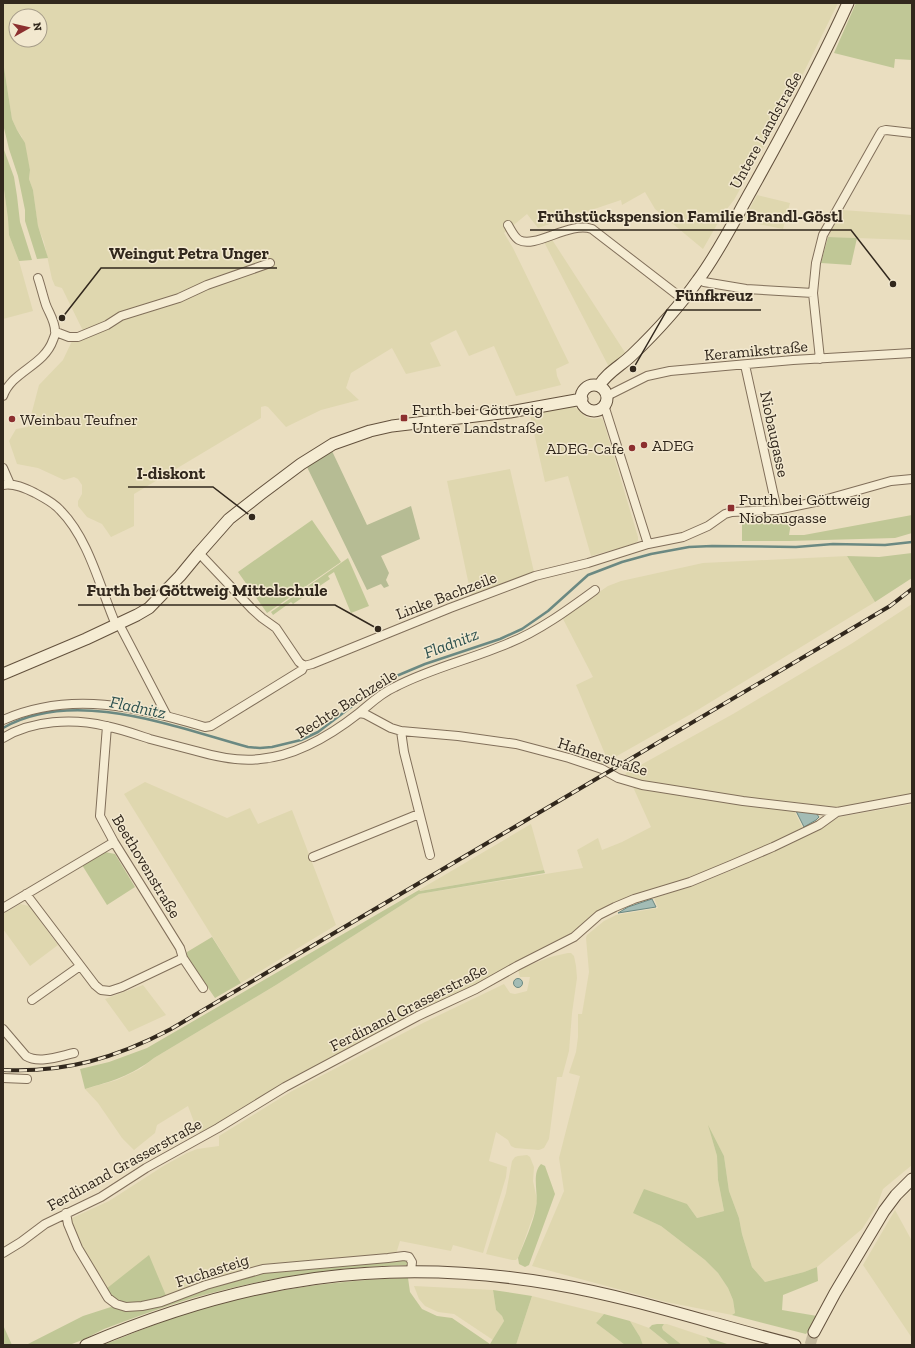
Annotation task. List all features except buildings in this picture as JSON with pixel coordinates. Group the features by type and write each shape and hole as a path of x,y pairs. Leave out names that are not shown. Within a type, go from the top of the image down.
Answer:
{"street":[{"name":"Untere Landstraße","path":"599,386 602,380 630,357 654,333 684,300 699,279 715,254 791,120 848,3"},
{"path":"820,359 813,293 816,263 823,235 882,131 886,130 912,133"},
{"path":"508,225 518,240 523,241 537,240 578,227 592,229 684,300"},
{"path":"56,332 69,337 78,337 92,333 121,316 179,298 207,285 270,263"},
{"path":"3,396 14,380 42,358 52,344 56,332 38,278"},
{"path":"699,279 704,282 746,289 813,293"},
{"name":"Keramikstraße","path":"606,401 635,381 651,374 670,371 912,353"},
{"name":"Niobaugasse","path":"745,365 777,510"},
{"path":"606,401 600,409 591,410 586,407 582,399 583,393 587,387 593,385 603,388 648,544"},
{"path":"3,674 86,639 149,608 180,576 222,525 256,497 317,453 333,444 350,437 392,426 510,412 582,399"},
{"path":"3,468 7,484 30,491 49,500 69,520 80,537 117,624 167,716"},
{"name":"Linke Bachzeile","path":"3,720 45,707 80,703 116,706 167,716 205,727 211,726 302,670 304,666 535,576 588,563 648,544 683,537 708,526 725,514 732,512 777,510 820,501 891,481 912,479"},
{"path":"199,553 252,609 276,628 299,662 304,666"},
{"name":"Rechte Bachzeile","path":"3,738 26,727 48,723 82,722 107,726 204,753 229,758 256,760 280,756 301,748 327,734 360,713 364,708 394,687 447,665 508,644 530,633 561,614 594,590"},
{"name":"Hafnerstraße","path":"360,713 365,714 391,728 401,731 452,735 516,744 570,758 602,769 618,778 642,785 744,801 819,808 837,812 912,798"},
{"name":"Beethovenstraße","path":"107,726 100,816 114,842 180,948 183,958 203,988"},
{"path":"401,731 404,752 430,855"},
{"name":"Ferdinand Grasserstraße","path":"3,1253 45,1224 101,1197 146,1168 218,1128 285,1087 418,1016 476,989 516,966 574,937 599,915 634,899 690,882 773,847 812,828 837,812"},
{"path":"313,857 419,814"},
{"path":"3,908 114,842"},
{"path":"26,894 95,986 101,990 110,991 122,987 183,958"},
{"path":"32,1000 80,966"},
{"path":"3,1029 30,1059 36,1060 74,1053"},
{"path":"3,1078 27,1079"},
{"path":"814,1332 884,1210 912,1179"},
{"name":"Fuchasteig","path":"66,1213 68,1224 78,1248 108,1298 116,1304 126,1307 142,1306 161,1302 206,1286 270,1268 404,1256 409,1257 412,1262 411,1271"},
{"path":"86,1345 148,1320 192,1305 257,1288 293,1281 343,1275 411,1271 480,1274 562,1286 629,1300 795,1345"}],"shaded area":[{"path":"3,3 838,3 799,82 734,200 723,214 703,249 655,209 645,192 622,205 621,200 538,228 527,214 504,233 513,248 569,363 556,369 561,385 516,396 494,346 469,356 456,330 430,343 441,366 406,374 392,348 351,373 346,388 359,400 321,410 286,427 268,407 261,407 261,418 134,494 134,526 111,537 102,524 87,517 78,506 78,501 82,494 82,485 78,479 74,477 64,480 38,468 17,464 9,441 16,429 28,427 39,385 63,360 72,341 86,337 62,288 55,286 52,279 44,242 38,227 33,190 29,179 30,170 22,137 12,119 3,61"},
{"path":"3,182 9,235 19,261 33,311 3,319"},
{"path":"757,195 790,203 783,229 743,221"},
{"path":"842,210 912,215 912,240 828,237"},
{"path":"551,238 626,354 609,367 543,240"},
{"path":"571,406 575,407 586,417 593,419 601,418 603,420 638,537 638,541 634,544 591,556 568,476 545,482 530,415"},
{"path":"510,469 534,572 471,595 447,481"},
{"path":"847,556 875,602 691,714 601,765 584,759 605,754 576,685 593,677 562,617 608,586 621,581 703,563"},
{"path":"912,604 912,794 852,806 837,807 744,797 643,782 625,775 626,773 733,714 851,644"},
{"path":"145,782 227,818 250,808 258,824 292,810 336,925 241,983 124,794"},
{"path":"633,787 642,790 794,810 803,829 689,879 598,913 572,934 201,1134 194,1122 188,1106 157,1125 155,1133 134,1150 122,1138 98,1103 85,1089 117,1080 140,1069 154,1058 276,985 419,894 583,868 577,850 598,838 602,850 622,842 651,827"},
{"path":"912,804 912,1165 883,1189 877,1206 862,1229 817,1267 804,1272 765,1282 752,1267 742,1234 739,1218 729,1191 724,1156 709,1128 717,1156 718,1180 724,1211 697,1218 687,1204 634,1213 661,1226 705,1260 718,1273 728,1288 733,1300 735,1313 732,1315 666,1302 532,1266 564,1191 559,1158 580,1076 569,1073 576,1052 578,1037 578,1014 582,1014 589,972 587,935 604,921 616,915 658,908 654,898 692,886 732,870 821,829 839,817"},
{"path":"531,824 544,870 419,891 419,890"},
{"path":"20,904 29,906 58,945 30,966 3,929 3,914"},
{"path":"571,953 574,956 577,978 569,1051 562,1077 557,1077 549,1139 544,1148 539,1150 515,1148 511,1146 508,1140 496,1132 489,1161 507,1167 506,1177 483,1253 453,1245 451,1251 400,1241 396,1254 167,1298 106,1289 80,1247 71,1223 72,1218 109,1201 165,1165 187,1153 197,1149 219,1146 219,1136 292,1091 423,1023 504,984 510,993 515,994 527,991 530,977 520,977 518,970 550,957"},
{"path":"143,985 166,1015 129,1032 105,999"},
{"path":"527,1155 530,1157 534,1167 533,1181 537,1200 536,1208 518,1258 516,1260 512,1260 486,1254 506,1193 512,1161 515,1157"},
{"path":"895,1210 912,1241 912,1338 863,1265"},
{"path":"414,1286 493,1290 496,1310 502,1316 504,1321 493,1340 454,1314 438,1312 425,1306 419,1299"},
{"path":"532,1296 604,1314 596,1323 625,1345 516,1345"},
{"path":"630,1321 649,1328 670,1345 643,1345"},
{"path":"664,1324 706,1337 711,1345 682,1345 663,1330 662,1327"}],"green space":[{"path":"856,3 912,3 912,60 895,59 894,68 834,53"},
{"path":"3,61 12,119 25,143 30,170 29,179 33,190 38,226 48,258 37,259 25,221 25,210 18,176 3,124"},
{"path":"3,147 14,177 20,222 32,260 19,261 9,235 3,182"},
{"path":"828,237 857,238 851,265 821,263"},
{"path":"332,451 367,525 411,506 420,539 381,556 389,573 386,580 389,586 384,588 381,584 367,590 307,467"},
{"path":"786,514 792,517 789,535 804,535 912,515 912,533 895,538 742,541 742,516"},
{"path":"312,520 341,562 267,613 238,572"},
{"path":"912,553 912,578 875,602 847,556 879,557"},
{"path":"348,558 369,606 351,613 334,572 328,576 330,579 293,604 291,602 273,615 271,612"},
{"path":"105,852 115,854 135,887 107,905 82,865"},
{"path":"544,870 545,873 419,894 276,985 129,1074 85,1089 80,1069 109,1062 147,1048 419,890"},
{"path":"212,937 241,983 215,998 187,957 187,952"},
{"path":"708,1125 724,1156 729,1191 739,1218 742,1234 752,1267 765,1282 804,1272 817,1267 818,1281 783,1295 782,1310 817,1316 806,1334 732,1315 735,1313 733,1300 728,1288 718,1273 705,1260 661,1226 633,1213 644,1189 687,1204 697,1218 724,1211 718,1180 717,1156"},
{"path":"541,1164 545,1166 555,1194 529,1265 525,1267 519,1264 518,1258 535,1213 537,1202 536,1173"},
{"path":"149,1255 167,1298 126,1305 110,1297 106,1289"},
{"path":"408,1259 408,1265 353,1268 272,1279 219,1291 159,1309 104,1329 72,1344 58,1346 26,1345 83,1316 114,1306 126,1309 263,1271"},
{"path":"408,1278 410,1292 422,1309 437,1316 452,1318 490,1344 504,1321 502,1316 496,1310 493,1290 532,1296 516,1345 103,1345 183,1315 247,1297 300,1287 354,1281"},
{"path":"604,1314 630,1321 643,1345 625,1345 596,1323"},
{"path":"664,1324 662,1327 663,1330 682,1345 670,1345 649,1328 652,1325"},
{"path":"3,1325 12,1345 3,1345"},
{"path":"706,1337 730,1345 711,1345"}],"water":[{"path":"796,811 816,813 819,817 804,827"},
{"path":"652,899 656,907 618,913 628,907"},
{"path":"516,979 520,979 522,983 520,987 516,987 514,985 514,981"}],"waterway":[{"name":"Fladnitz","path":"3,728 31,716 61,711 92,711 157,721 248,747 272,747 301,740 318,732 380,685 394,677 425,664 500,639 522,629 548,611 588,575 622,562 651,554 689,547 796,547 833,544 885,545 912,542"}],"tunnel":[{"path":"810,1345 814,1332"}],"railway":[{"path":"3,1070 48,1069 90,1062 130,1048 171,1029 890,606 912,589"}],"place":[{"name":"Frühstückspension Familie Brandl-Göstl","path":"893,284"},
{"name":"Weingut Petra Unger","path":"62,318"},
{"name":"Fünfkreuz","path":"633,369"},
{"name":"Furth bei Göttweig Untere Landstraße","path":"404,418"},
{"name":"Weinbau Teufner","path":"12,419"},
{"name":"ADEG","path":"644,445"},
{"name":"ADEG-Cafe","path":"632,448"},
{"name":"Furth bei Göttweig Niobaugasse","path":"731,508"},
{"name":"I-diskont","path":"252,517"},
{"name":"Furth bei Göttweig Mittelschule","path":"378,629"}]}
